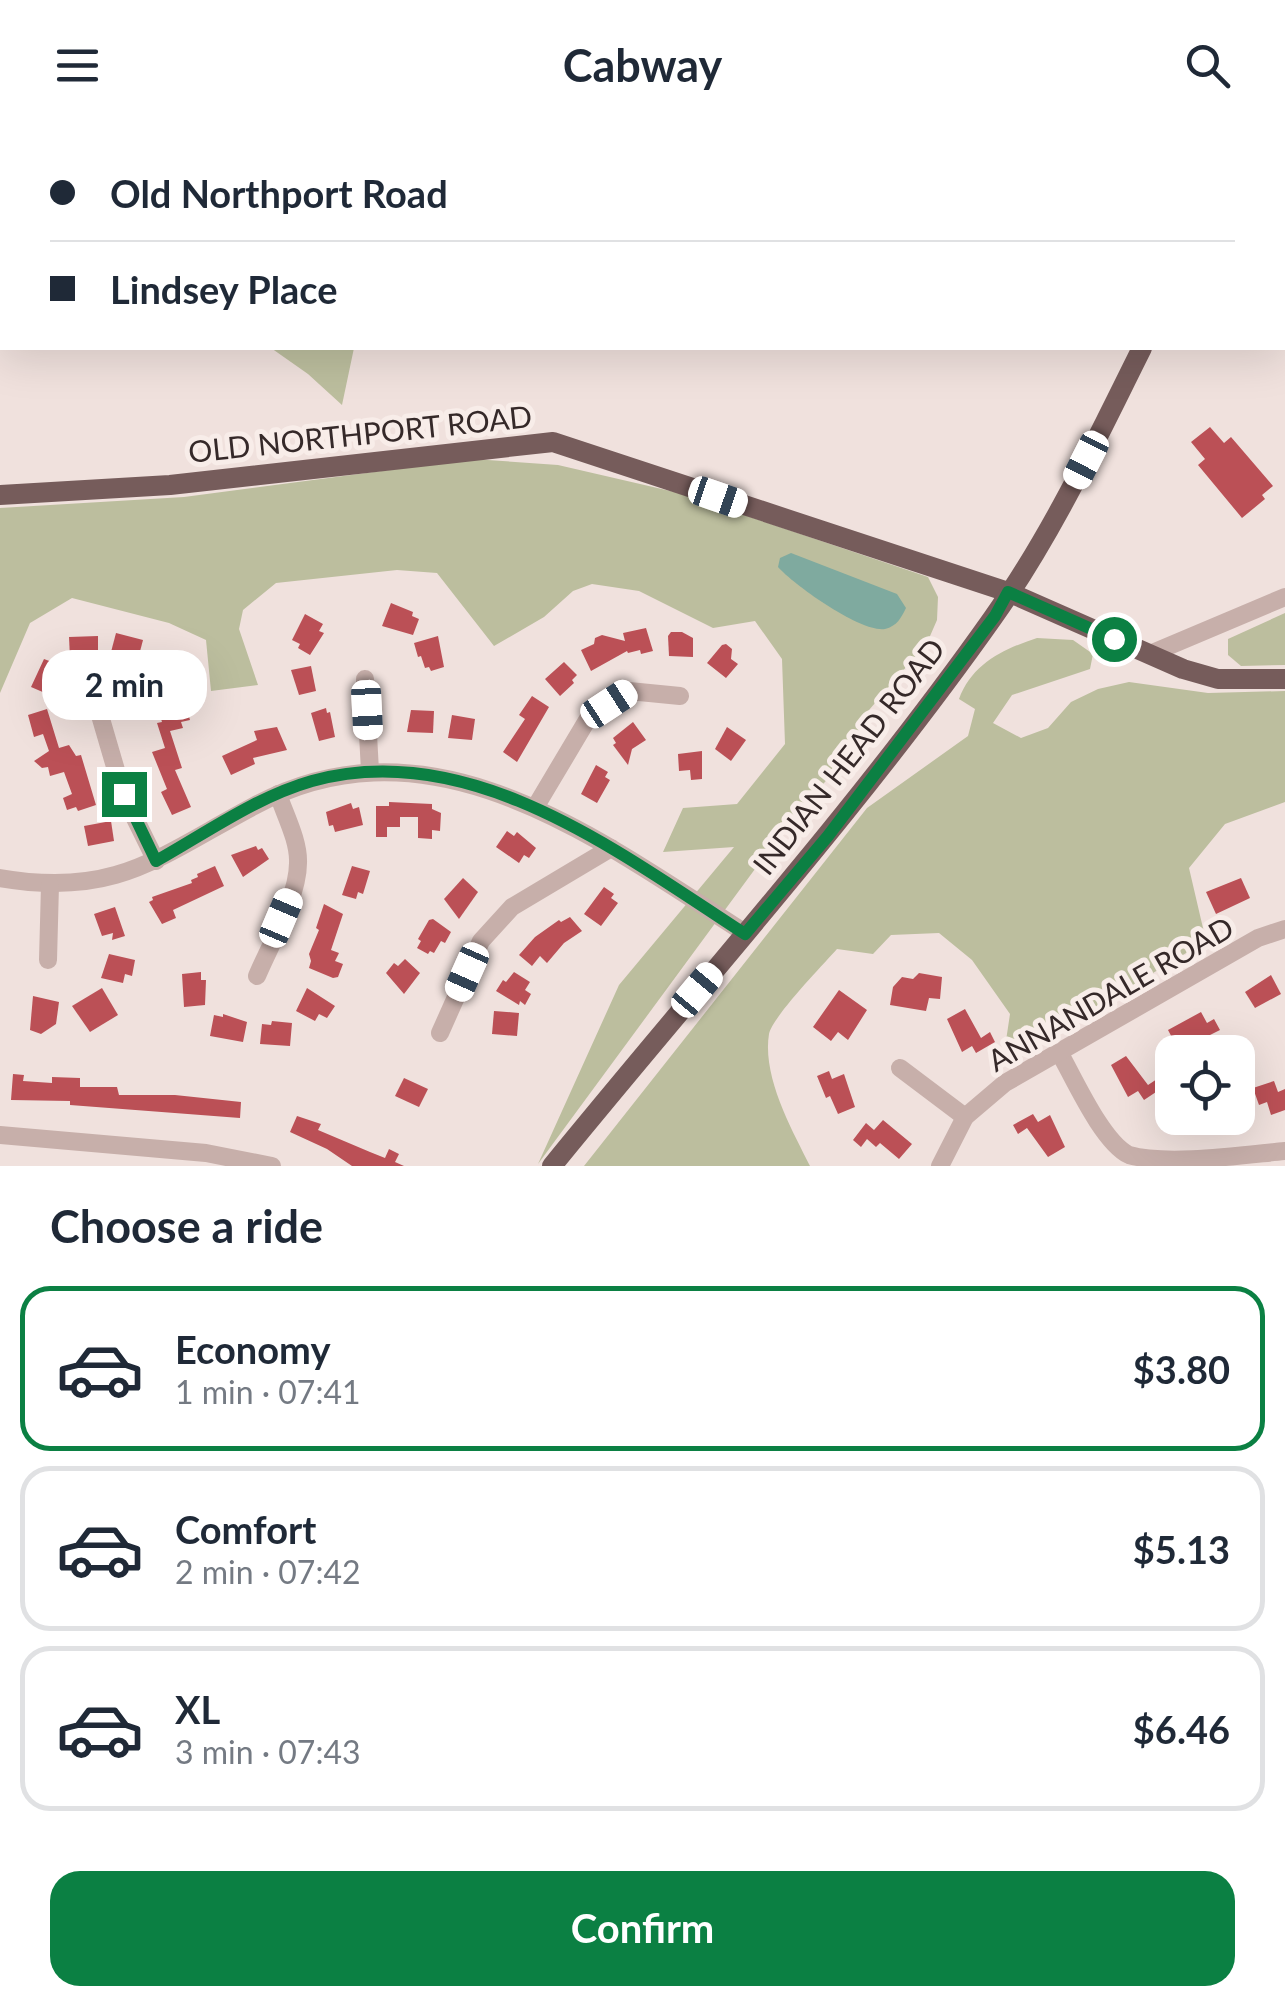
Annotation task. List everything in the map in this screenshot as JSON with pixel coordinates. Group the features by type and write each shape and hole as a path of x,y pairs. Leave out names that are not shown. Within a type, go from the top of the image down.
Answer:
{"main road":[{"name":"INDIAN HEAD ROAD","path":"552,1166 828,836 995,616 1071,490 1141,350"},
{"name":"OLD NORTHPORT ROAD","path":"0,496 170,485 553,442 1008,592 1183,669 1218,679 1285,679"}],"street":[{"path":"1150,654 1285,597"},
{"path":"365,679 370,771"},
{"path":"536,806 589,717 629,692 680,696"},
{"path":"99,712 124,794 156,861"},
{"path":"0,878 50,886 108,878 156,861 278,794 310,782 370,771 427,772 536,806 611,848 745,934"},
{"path":"257,976 293,889 298,862 278,794"},
{"path":"440,1033 481,941 512,907 611,848"},
{"path":"48,960 50,886"},
{"name":"ANNANDALE ROAD","path":"940,1166 965,1117 1005,1083 1258,938 1285,928"},
{"path":"1059,1052 1108,1135 1127,1155 1163,1164 1285,1151"},
{"path":"900,1068 965,1117"},
{"path":"0,1135 272,1166"}],"green space":[{"path":"274,350 354,350 342,405"},
{"path":"473,459 558,465 679,493 928,577 938,597 937,620 927,643 869,710 842,762 783,831 538,1164 619,985 734,847 663,852 683,808 737,804 785,744 782,659 755,621 713,628 639,591 592,584 573,591 544,617 494,646 437,573 397,570 276,583 243,610 239,629 258,685 211,691 206,640 169,623 72,598 30,623 0,693 0,508 184,497"},
{"path":"1285,613 1285,665 1241,666 1228,655 1228,639"},
{"path":"1037,638 1073,640 1093,654 1090,669 1012,695 993,723 1021,738 1048,728 1071,702 1098,689 1129,682 1208,693 1285,691 1285,802 1225,824 1189,868 1206,941 1090,1011 1051,1025 1004,1054 1010,1014 972,960 939,933 891,935 873,954 837,949 788,1004 769,1034 774,1085 810,1166 584,1166 867,808 968,736 975,709 959,699 972,676 1001,653"}],"water":[{"path":"791,553 897,594 906,608 889,628 860,624 813,596 778,567 780,558"}],"building":[{"path":"1210,427 1224,443 1231,437 1273,486 1262,495 1265,499 1242,518 1198,465 1205,459 1191,442"},
{"path":"391,603 413,612 412,616 419,619 413,635 382,626"},
{"path":"305,614 323,624 319,631 324,633 310,655 292,640"},
{"path":"646,628 653,651 627,651 591,671 581,650 594,644 595,638 602,635 625,641 623,633"},
{"path":"671,632 693,638 693,657 669,656"},
{"path":"116,633 143,640 138,659 111,652"},
{"path":"98,636 98,659 70,658 69,637"},
{"path":"438,636 444,667 431,671 418,657 414,643"},
{"path":"726,644 732,649 731,659 738,664 726,678 707,663"},
{"path":"44,659 60,665 54,685 50,683 45,693 31,687"},
{"path":"170,661 173,670 178,668 186,688 171,686 180,712 187,710 190,720 181,722 183,728 170,731 182,768 175,770 191,807 172,815 161,792 167,789 152,752 165,748 157,723 162,722 158,709 165,707 149,668"},
{"path":"564,662 577,675 560,696 545,679"},
{"path":"311,666 316,691 299,695 291,670"},
{"path":"532,696 549,707 517,762 503,752 525,719 519,715"},
{"path":"326,708 335,737 319,741 311,713"},
{"path":"47,709 59,748 69,745 76,756 81,755 96,805 67,810 63,798 72,794 64,772 50,776 48,767 42,768 34,761 49,751 43,734 34,737 28,715"},
{"path":"411,710 434,711 433,733 407,732"},
{"path":"452,715 475,719 472,740 448,738"},
{"path":"633,722 646,740 632,749 628,765 613,745 613,738"},
{"path":"277,727 287,750 253,758 255,764 231,775 222,756 257,740 254,731"},
{"path":"727,727 746,740 731,761 715,749"},
{"path":"702,751 702,779 691,780 690,770 679,771 678,754"},
{"path":"596,765 608,772 605,777 610,780 597,803 581,794"},
{"path":"389,802 432,804 432,809 441,813 440,831 432,830 432,839 418,838 418,817 400,817 400,827 387,827 387,837 376,837 376,806 389,806"},
{"path":"351,803 353,809 359,807 363,825 335,832 333,825 329,826 326,812"},
{"path":"111,821 114,841 88,846 84,826"},
{"path":"507,831 514,836 517,832 536,848 529,858 524,855 519,863 496,847"},
{"path":"256,846 269,859 243,877 231,855"},
{"path":"215,866 224,886 173,910 176,918 162,924 149,902 152,897 192,883 197,874"},
{"path":"352,866 370,871 363,894 358,892 356,899 342,895"},
{"path":"463,878 478,892 459,919 444,899"},
{"path":"1241,878 1250,898 1216,914 1206,892"},
{"path":"604,887 618,903 601,926 584,914"},
{"path":"324,904 343,914 331,950 339,953 335,961 343,964 338,977 333,978 309,968 309,954"},
{"path":"115,907 125,936 112,940 113,933 102,936 94,914"},
{"path":"570,917 582,931 564,943 547,963 540,956 532,966 519,955 535,937"},
{"path":"433,919 451,932 445,943 441,941 434,953 428,954 417,948 421,941 418,939"},
{"path":"109,954 135,960 132,976 125,974 123,983 101,978"},
{"path":"405,959 420,973 404,994 386,973 394,963 398,966"},
{"path":"201,972 201,980 206,980 205,1005 184,1007 182,974"},
{"path":"514,972 530,982 525,990 531,994 525,1005 496,991"},
{"path":"919,973 942,977 940,999 929,998 926,1011 890,1005 893,987 902,977 913,979"},
{"path":"1271,975 1281,994 1255,1008 1245,992"},
{"path":"102,988 118,1015 90,1032 72,1006"},
{"path":"307,988 335,1006 327,1018 319,1014 315,1021 296,1011"},
{"path":"839,990 867,1010 848,1040 838,1032 831,1041 813,1027"},
{"path":"33,996 59,1002 56,1024 41,1034 30,1030"},
{"path":"965,1009 981,1038 990,1032 995,1042 976,1053 972,1046 962,1052 947,1019"},
{"path":"494,1011 519,1013 517,1036 492,1034"},
{"path":"1201,1012 1207,1023 1214,1019 1220,1030 1210,1035 1171,1035 1168,1030"},
{"path":"214,1015 247,1022 243,1042 210,1036"},
{"path":"272,1021 292,1023 290,1046 260,1044 262,1024 271,1025"},
{"path":"1126,1056 1148,1085 1155,1080 1155,1093 1144,1100 1138,1091 1128,1097 1111,1065"},
{"path":"829,1071 832,1079 844,1074 855,1107 838,1114 830,1096 826,1098 817,1076"},
{"path":"13,1074 24,1075 23,1081 52,1083 52,1077 80,1078 80,1087 117,1087 119,1095 175,1095 241,1102 240,1118 70,1105 70,1101 11,1100"},
{"path":"404,1078 428,1089 419,1107 395,1096"},
{"path":"1274,1081 1278,1092 1285,1089 1285,1110 1271,1115 1267,1102 1259,1105 1255,1087"},
{"path":"1033,1114 1038,1122 1050,1115 1065,1147 1048,1157 1027,1128 1018,1134 1013,1125"},
{"path":"297,1116 321,1124 318,1130 385,1158 389,1149 399,1154 395,1162 404,1166 352,1166 290,1132"},
{"path":"883,1120 912,1144 899,1159 880,1143 876,1147 867,1139 861,1147 853,1140 866,1123 874,1130"}],"route":[{"path":"124,794 156,861 256,805 310,782 370,771 427,772 536,806 611,848 745,934 828,836 995,616 1008,592 1114,639"}]}
